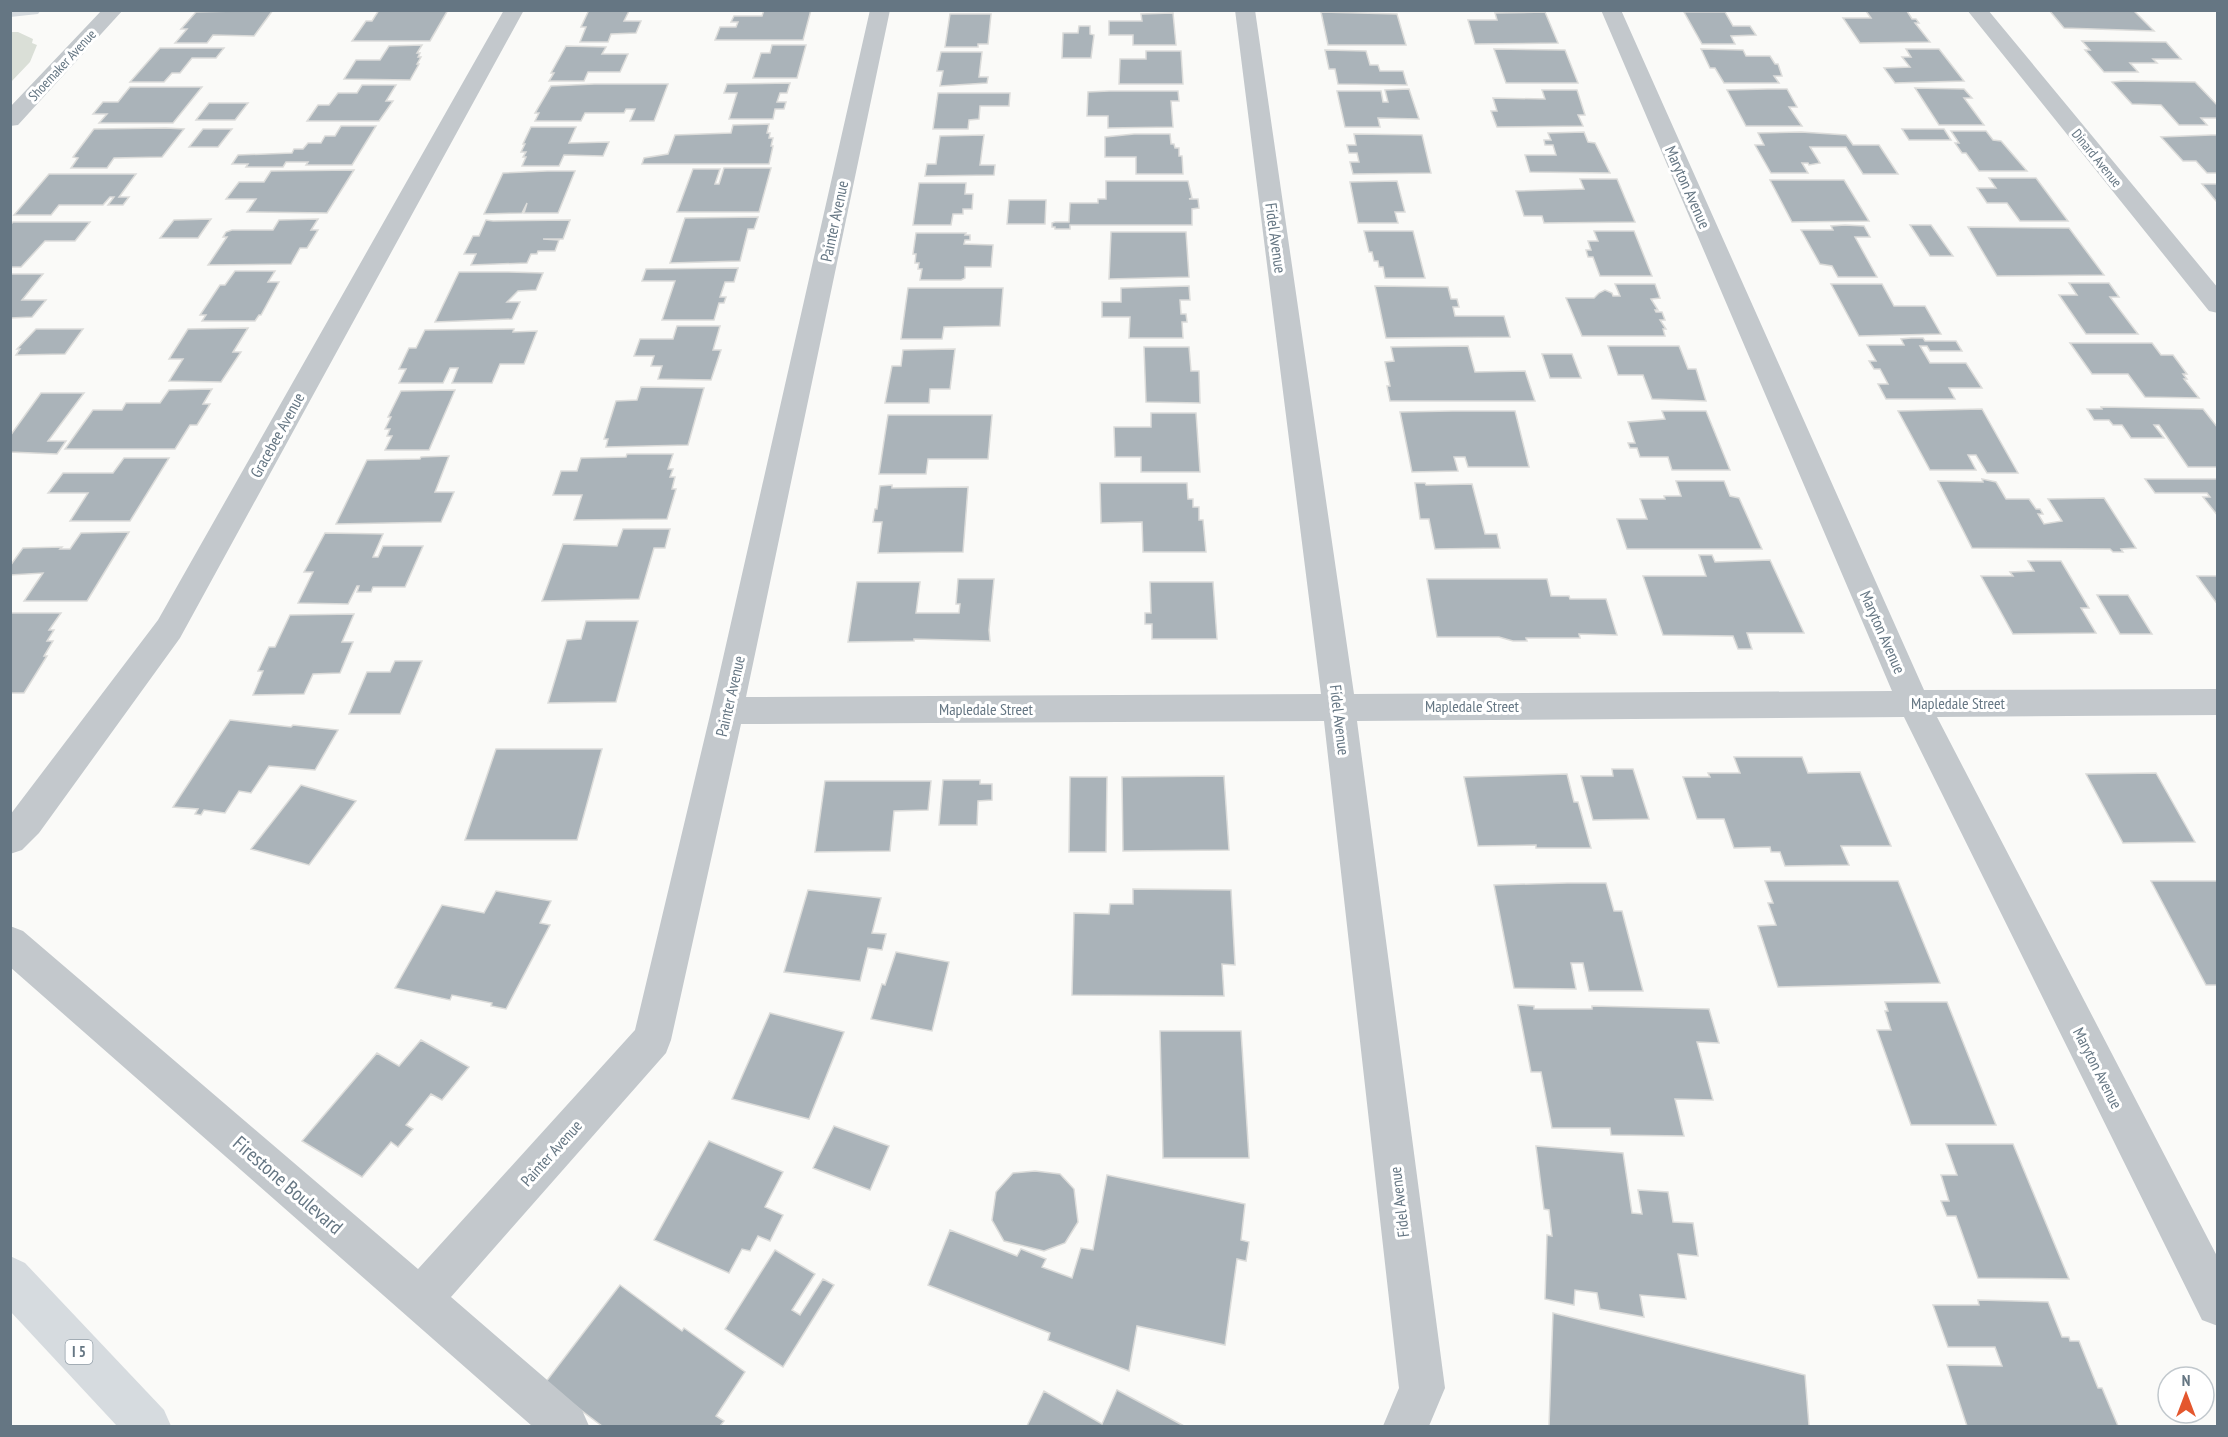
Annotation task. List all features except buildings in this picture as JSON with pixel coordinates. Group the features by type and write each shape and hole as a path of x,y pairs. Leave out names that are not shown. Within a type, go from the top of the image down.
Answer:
{"main road":[{"path":"10,12 31,10"},
{"name":"I 5","path":"10,1278 148,1426"}],"street":[{"name":"Shoemaker Avenue","path":"10,120 113,10"},
{"name":"Gracebee Avenue","path":"10,839 27,822 169,629 514,10"},
{"name":"Painter Avenue","path":"419,1300 652,1040 728,711 880,10"},
{"name":"Fidel Avenue","path":"1245,10 1339,707 1422,1388 1406,1426"},
{"name":"Maryton Avenue","path":"1611,10 1914,704 2217,1304"},
{"name":"Dinard Avenue","path":"1977,10 2217,305"},
{"name":"Mapledale Street","path":"728,711 2217,702"},
{"name":"Firestone Boulevard","path":"10,943 566,1426"}],"shaded area":[{"path":"10,32 18,32 33,39 32,43 37,45 30,62 11,82"}]}
